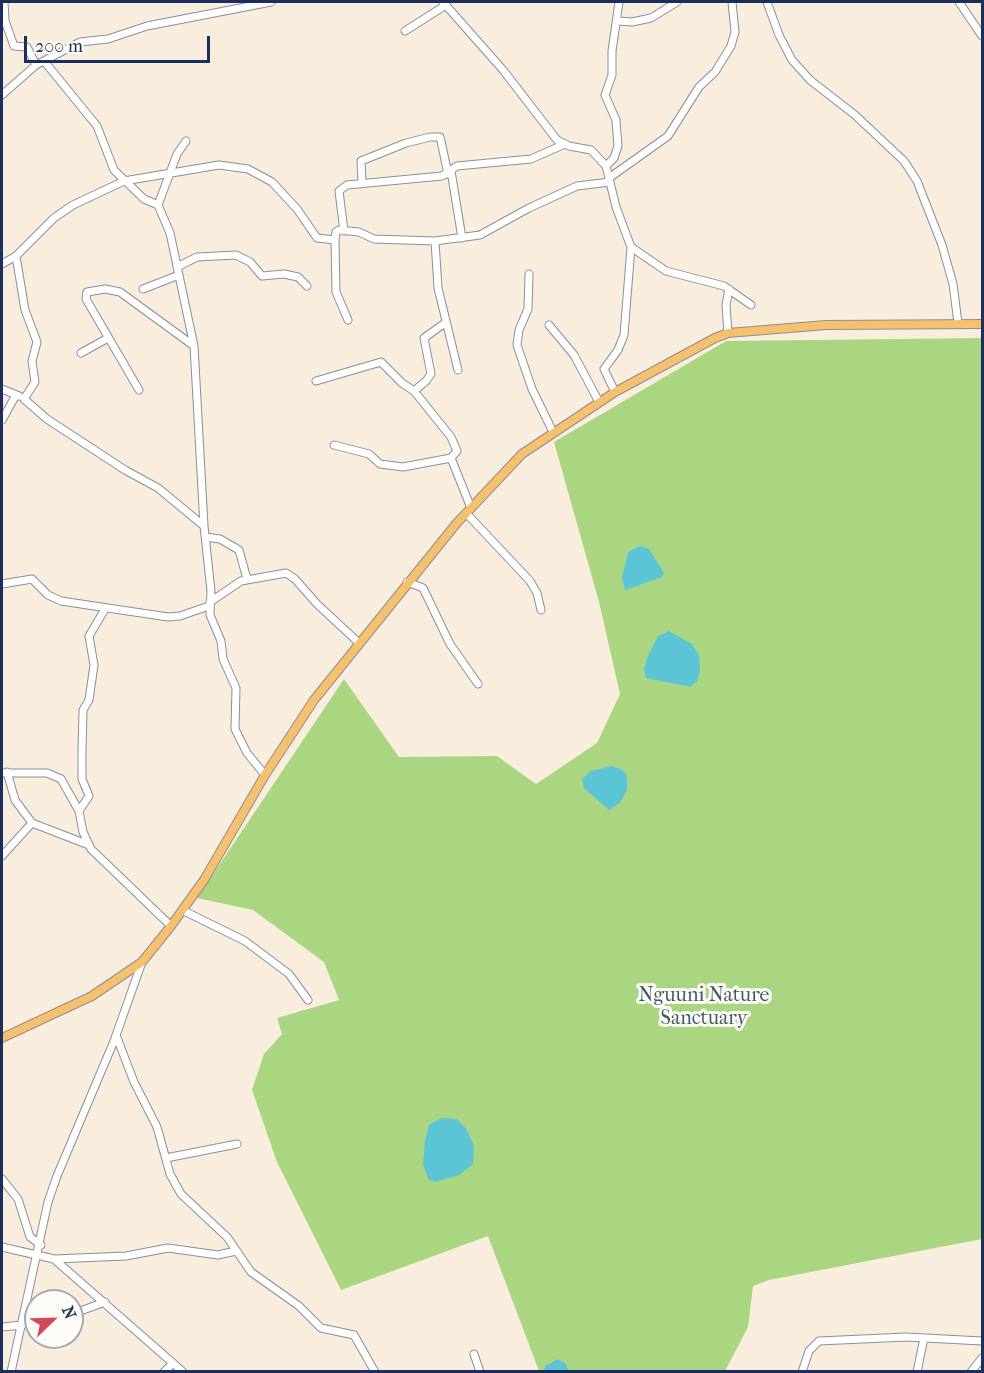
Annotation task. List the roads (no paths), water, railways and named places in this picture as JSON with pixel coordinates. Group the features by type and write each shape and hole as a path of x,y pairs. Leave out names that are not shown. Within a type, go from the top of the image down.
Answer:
{"main road":[{"path":"2,1038 92,996 142,962 204,880 265,775 314,700 358,642 407,582 515,460 553,432 615,392 715,338 729,333 782,327 982,324"}],"street":[{"path":"4,2 5,21 14,46 27,47 36,65"},
{"path":"2,95 36,65 80,42 108,39 147,26 272,2"},
{"path":"606,166 614,158 618,146 616,120 605,95 612,75 612,51 619,2"},
{"path":"618,21 632,22 651,18 677,2"},
{"path":"348,320 336,292 336,232 359,232 374,239 435,241 480,235 529,208 578,186 610,180 668,136 699,87 715,72 735,33 732,2"},
{"path":"767,2 779,35 792,60 810,80 855,115 904,161 917,181 942,245 953,284 958,323"},
{"path":"958,2 982,36"},
{"path":"405,31 444,3 503,69 538,119 557,140 591,150 606,166 631,247 624,335 618,350 604,369 615,392"},
{"path":"44,61 92,118 105,142 114,170 144,200 158,205"},
{"path":"363,182 361,161 406,143 430,137 440,138 462,238"},
{"path":"186,141 169,175 158,205 170,233 194,346 212,622 221,640 223,659 236,688 235,729 247,753 265,775"},
{"path":"344,231 339,191 347,185 363,182 384,183 449,172 457,166 531,159 565,144"},
{"path":"2,264 16,256 54,218 73,205 124,181 219,165 248,169 272,182 297,209 317,238 335,240"},
{"path":"435,241 438,288 458,370"},
{"path":"631,247 666,271 729,289 751,305"},
{"path":"177,267 197,257 236,255 250,262 262,276 284,274 297,278 307,286"},
{"path":"16,256 25,310 37,342 32,362 35,372 34,382 24,399"},
{"path":"529,274 528,309 519,330 518,345 532,389 553,432"},
{"path":"143,289 179,275"},
{"path":"139,390 86,299 87,292 105,289 120,292 194,346"},
{"path":"729,289 726,305 729,333"},
{"path":"414,391 431,374 424,338 445,323"},
{"path":"549,325 574,355 599,402"},
{"path":"81,353 108,338"},
{"path":"316,381 376,362 414,391 451,437 457,451 451,458 419,466 387,465 380,464 369,454 334,445"},
{"path":"2,389 24,399 47,419 163,492 204,526"},
{"path":"2,420 16,395"},
{"path":"451,458 469,511 530,581 537,593 541,610"},
{"path":"206,537 220,539 239,550 247,579"},
{"path":"2,584 32,579 56,599 105,609 172,617 210,604 247,579 280,572 290,575 358,642"},
{"path":"407,582 423,588 450,644 478,684"},
{"path":"79,811 89,796 82,779 82,752 83,710 89,700 94,665 89,633 105,609"},
{"path":"89,845 32,823 15,800 4,772 57,776 64,782 79,811 83,832 89,845 98,857 130,884 171,926"},
{"path":"2,856 32,823"},
{"path":"182,910 235,934 289,974 308,1000"},
{"path":"11,1371 40,1249 48,1202 62,1160 116,1035 142,962"},
{"path":"116,1035 134,1082 157,1127 170,1174 181,1194 222,1232 251,1272 299,1306 321,1328 354,1335 375,1371"},
{"path":"166,1158 237,1144"},
{"path":"2,1179 18,1199 30,1237 40,1249 105,1302 183,1371"},
{"path":"2,1247 40,1249"},
{"path":"54,1259 118,1257 168,1248 218,1255 236,1251"},
{"path":"84,1310 105,1302"},
{"path":"2,1327 22,1324"},
{"path":"917,1371 924,1338"},
{"path":"802,1371 809,1351 819,1341 924,1338 982,1341"},
{"path":"474,1353 480,1371"},
{"path":"971,1371 982,1358"},
{"path":"164,1371 173,1363"}],"water":[{"path":"640,546 649,549 664,573 662,577 625,590 622,578 628,552"},
{"path":"669,631 692,644 699,655 700,672 697,681 690,687 646,678 644,668 648,656 658,636"},
{"path":"611,766 621,769 627,775 627,790 620,803 609,810 584,788 582,779 591,771"},
{"path":"441,1118 457,1119 467,1130 474,1146 473,1164 459,1175 436,1182 428,1179 423,1164 429,1125"},
{"path":"558,1359 565,1363 569,1371 544,1371 545,1366"}],"park label":[{"name":"Nguuni Nature Sanctuary","path":"704,1008"}]}
